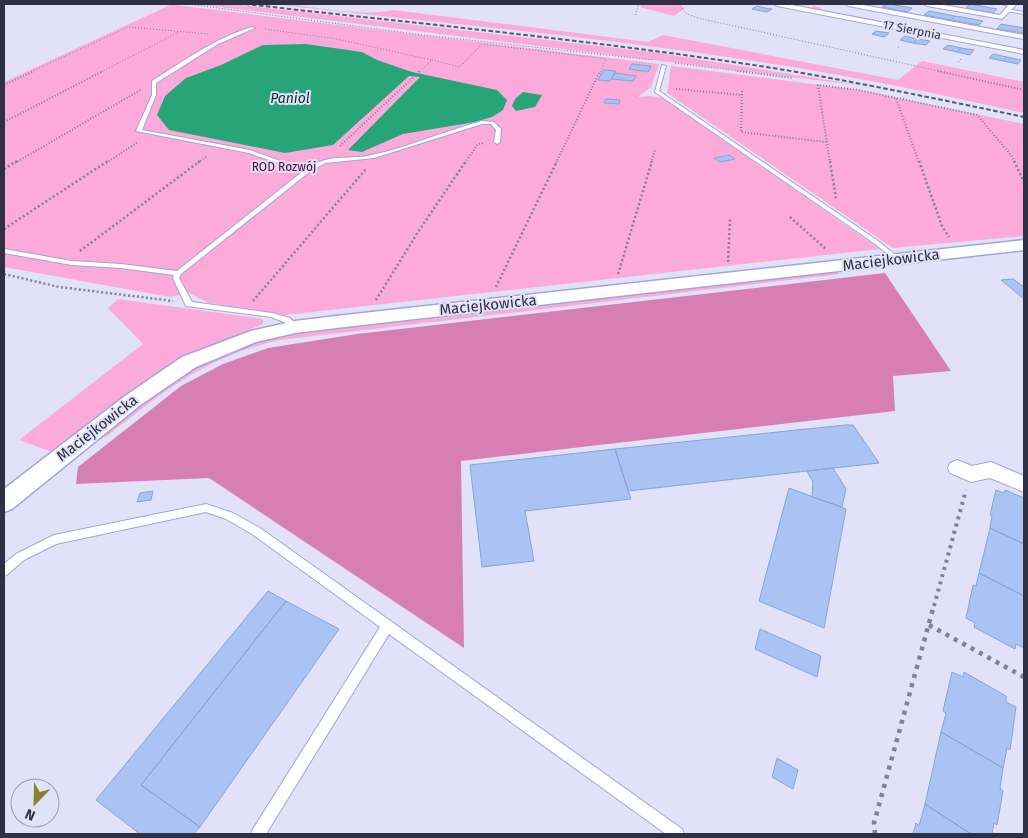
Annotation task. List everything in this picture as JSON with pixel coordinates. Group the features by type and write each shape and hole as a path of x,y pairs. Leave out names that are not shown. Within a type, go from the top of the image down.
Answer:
{"street":[{"name":"17 Sierpnia","path":"776,4 1024,52"},
{"path":"800,8 807,4"},
{"path":"848,4 1024,37"},
{"name":"17 Sierpnia","path":"927,4 1002,17 1007,7"},
{"name":"Maciejkowicka","path":"4,502 132,401 189,362 251,337 296,327 1024,245"},
{"path":"964,471 991,470 1024,484"}],"lane":[{"path":"1007,7 1024,13"},
{"path":"253,28 234,36 154,82 154,95 139,132 250,152 306,172"},
{"path":"665,64 658,92 876,242 897,259"},
{"path":"296,327 287,320 272,315 189,304 176,278 178,273 317,162 338,158 370,158 482,122 492,123 499,130 497,142"},
{"path":"4,251 66,262 178,273"},
{"path":"4,571 20,557 54,540 206,508 228,516 256,531 388,624 677,834"},
{"path":"258,834 388,624"}],"path":[{"path":"635,15 639,4"},
{"path":"678,4 687,14 698,18 1024,90"},
{"path":"196,5 665,64 793,78"},
{"path":"4,84 128,27 234,36"},
{"path":"253,28 337,38 460,67 482,44 607,59 497,287 488,288"},
{"path":"4,122 180,31"},
{"path":"958,62 961,59"},
{"path":"338,158 334,152 432,60"},
{"path":"4,169 154,82"},
{"path":"837,202 818,85 859,90 977,115 1011,155 1024,182"},
{"path":"658,87 742,95"},
{"path":"742,92 740,132 826,142"},
{"path":"896,98 942,226 949,237"},
{"path":"4,229 152,134"},
{"path":"385,300 376,301 418,232 478,144 497,142"},
{"path":"66,262 220,146"},
{"path":"627,274 618,275 655,150"},
{"path":"259,306 250,305 360,177 372,160 370,158"},
{"path":"790,217 828,251 818,252"},
{"path":"720,263 729,262 730,219"},
{"path":"4,274 59,286 189,304"},
{"path":"875,834 874,822 929,626 964,471"},
{"path":"929,626 1024,677"}],"green space":[{"name":"ROD Rozwój","path":"163,4 195,4 175,5 659,64 651,87 638,97 651,96 663,98 880,249 285,315 209,303 189,293 170,297 4,267 4,82 170,5"},
{"path":"195,4 233,4 660,53 865,86"},
{"path":"271,4 348,12 394,10 648,42 663,35 898,80 922,61 1024,82 1024,113 872,81 717,55 526,31"},
{"path":"643,4 678,4 685,8 674,16 640,7"},
{"path":"813,6 848,15 853,14 851,15 886,22 891,21 890,23 926,30 928,28 932,29 930,31 1024,48 1024,51 820,11 812,8"},
{"path":"671,66 859,90 1024,124 1024,236 893,248 667,93"},
{"path":"835,272 840,274 280,340 253,347 207,366 147,405 106,437 102,436 163,389 195,369 230,352 285,336 342,327 457,316 598,298"},
{"path":"118,299 263,319 263,324 180,359 143,382 52,452 19,440 143,344 108,308"}],"shaded area":[{"path":"885,273 951,371 893,376 895,411 461,461 464,648 209,478 76,484 78,467 181,386 223,364 268,348 357,334"}],"water":[{"name":"Paniol","path":"306,44 362,52 377,60 412,72 497,90 507,100 503,110 492,117 475,122 403,134 362,152 348,150 420,77 409,76 333,145 285,153 169,130 157,115 165,96 186,78 221,65 263,45"},
{"path":"523,92 542,95 535,107 516,111 512,106 515,99"}],"building":[{"path":"886,4 912,8 907,12 882,7"},
{"path":"970,4 997,9 993,13 966,8"},
{"path":"757,6 772,9 767,12 752,9"},
{"path":"929,11 955,16 951,20 924,15"},
{"path":"955,16 983,21 979,25 951,20"},
{"path":"1001,24 1024,28 1024,33 997,29"},
{"path":"876,31 889,33 884,37 872,34"},
{"path":"905,36 917,39 913,43 900,40"},
{"path":"917,39 930,41 926,45 913,43"},
{"path":"948,45 961,48 957,52 943,49"},
{"path":"961,48 974,50 970,55 957,52"},
{"path":"993,54 1007,57 1003,61 989,58"},
{"path":"1007,57 1021,60 1018,64 1003,61"},
{"path":"632,64 651,66 648,72 629,69"},
{"path":"603,70 616,71 610,81 598,80"},
{"path":"615,73 636,76 633,81 611,79"},
{"path":"606,99 620,100 619,104 604,103"},
{"path":"729,155 735,159 720,162 714,158"},
{"path":"1013,279 1024,287 1024,299 1001,280"},
{"path":"853,425 879,463 628,491 615,449"},
{"path":"615,449 631,499 525,511 534,561 482,567 470,465"},
{"path":"833,468 846,489 842,507 812,497 813,482 807,471"},
{"path":"789,488 846,509 824,628 759,601"},
{"path":"996,490 1004,493 1005,490 1024,498 1024,544 990,528 992,516 990,515"},
{"path":"153,491 151,500 137,502 140,493"},
{"path":"990,528 1024,544 1024,596 979,573"},
{"path":"979,573 1024,596 1024,648 1016,644 1015,649 974,627 975,623 966,618 973,585 976,586"},
{"path":"268,591 286,601 141,785 200,827 194,834 140,834 96,800"},
{"path":"286,601 339,629 200,827 141,785"},
{"path":"760,629 821,656 817,677 755,649"},
{"path":"952,672 963,677 964,672 1006,696 1006,702 1016,707 1010,750 1007,748 1003,768 941,732 946,713 943,711"},
{"path":"941,732 1003,768 1000,788 1003,791 997,825 994,823 992,834 971,834 925,804"},
{"path":"777,758 798,770 793,789 772,777"},
{"path":"925,804 971,834 913,834 916,823 919,826"}],"railway":[{"path":"245,4 713,59 840,80 1024,117"}]}
